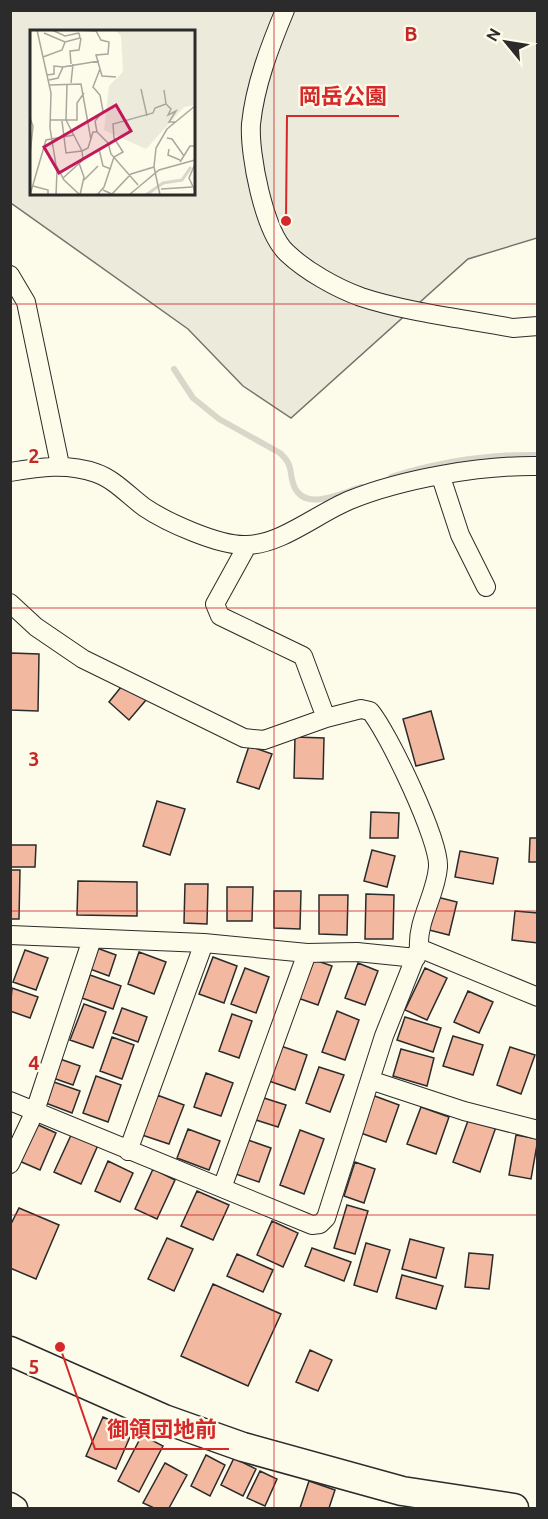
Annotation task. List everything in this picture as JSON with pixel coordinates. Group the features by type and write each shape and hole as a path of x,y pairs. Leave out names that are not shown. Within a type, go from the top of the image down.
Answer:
{"main road":[{"path":"10,1351 164,1419 243,1447 402,1491 514,1509"}],"street":[{"path":"285,10 256,96 251,126 254,166 266,214 285,252 315,274 361,297 513,328 537,326"},
{"path":"10,275 26,302 60,465"},
{"path":"10,472 60,465 97,473 164,518 228,543 247,546 289,532 346,501 374,490 481,470 537,466"},
{"path":"441,477 460,535 486,587"},
{"path":"247,546 215,604 216,611 220,616 303,656 326,718"},
{"path":"10,603 36,627 83,659 244,738 264,740 326,718 361,709 370,711 396,755 431,835 438,868 420,931 418,953 384,1036 326,1218 320,1224 312,1225 10,1101"},
{"path":"10,935 204,943 307,953 418,953 537,997"},
{"path":"10,1164 35,1111 92,939"},
{"path":"128,1150 204,943"},
{"path":"222,1188 307,953"},
{"path":"370,1080 464,1111 537,1130"},
{"path":"10,1504 16,1509"}],"shaded area":[{"path":"11,11 537,11 537,238 468,259 291,418 243,386 188,329 11,203"}],"building":[{"path":"11,653 39,654 38,711 10,710"},
{"path":"125,682 146,700 129,720 109,702"},
{"path":"431,711 444,759 416,766 403,719"},
{"path":"295,737 324,738 323,779 294,778"},
{"path":"249,746 272,754 259,789 237,782"},
{"path":"157,801 185,809 170,855 143,846"},
{"path":"371,812 399,813 398,838 370,838"},
{"path":"530,838 538,838 538,862 529,862"},
{"path":"10,845 36,845 35,867 10,867"},
{"path":"372,850 395,856 387,887 364,881"},
{"path":"460,851 498,858 493,884 455,877"},
{"path":"10,870 20,870 19,919 10,919"},
{"path":"78,881 137,882 137,916 77,915"},
{"path":"185,884 208,884 207,924 184,923"},
{"path":"227,887 253,887 252,921 227,921"},
{"path":"274,891 301,891 300,929 274,928"},
{"path":"366,894 394,895 393,939 365,939"},
{"path":"319,895 348,895 347,935 319,934"},
{"path":"437,897 457,902 449,935 429,930"},
{"path":"515,911 538,913 538,943 512,940"},
{"path":"97,948 116,955 109,976 90,969"},
{"path":"25,950 48,958 36,990 13,982"},
{"path":"139,952 166,962 154,994 128,984"},
{"path":"213,957 237,966 224,1003 199,994"},
{"path":"309,958 332,966 318,1005 295,997"},
{"path":"358,963 378,971 365,1005 345,998"},
{"path":"245,968 269,977 256,1013 231,1004"},
{"path":"425,968 447,978 427,1020 405,1010"},
{"path":"90,975 121,986 113,1009 82,998"},
{"path":"12,988 38,997 30,1018 10,1011"},
{"path":"468,991 493,1002 479,1033 454,1022"},
{"path":"84,1004 106,1012 93,1048 70,1040"},
{"path":"122,1008 147,1017 138,1042 113,1033"},
{"path":"337,1011 359,1020 345,1060 322,1052"},
{"path":"232,1014 252,1021 239,1058 219,1051"},
{"path":"405,1017 441,1028 433,1052 397,1040"},
{"path":"453,1036 483,1045 473,1075 443,1066"},
{"path":"112,1037 134,1045 122,1079 100,1071"},
{"path":"278,1045 307,1055 295,1090 266,1080"},
{"path":"510,1047 535,1055 521,1094 497,1085"},
{"path":"401,1049 434,1058 427,1086 393,1076"},
{"path":"60,1059 80,1066 73,1085 53,1078"},
{"path":"319,1067 344,1075 330,1112 306,1103"},
{"path":"206,1073 233,1083 221,1116 194,1107"},
{"path":"96,1076 121,1085 108,1122 83,1113"},
{"path":"51,1081 80,1091 72,1113 43,1102"},
{"path":"157,1095 184,1105 169,1144 142,1135"},
{"path":"372,1095 399,1105 386,1142 358,1132"},
{"path":"264,1098 286,1105 278,1127 256,1120"},
{"path":"421,1107 449,1117 436,1154 407,1144"},
{"path":"469,1118 496,1127 480,1172 453,1162"},
{"path":"34,1123 56,1133 40,1170 17,1160"},
{"path":"188,1129 220,1141 209,1170 177,1158"},
{"path":"300,1130 324,1139 304,1194 280,1185"},
{"path":"72,1133 98,1145 81,1184 54,1172"},
{"path":"516,1135 538,1139 531,1179 509,1175"},
{"path":"245,1139 271,1148 259,1182 233,1173"},
{"path":"108,1161 133,1173 120,1202 95,1191"},
{"path":"355,1162 375,1169 364,1203 344,1196"},
{"path":"153,1169 175,1180 157,1219 135,1209"},
{"path":"197,1191 229,1205 213,1240 181,1226"},
{"path":"347,1205 368,1211 355,1254 334,1248"},
{"path":"19,1208 59,1225 36,1279 10,1268 10,1226"},
{"path":"272,1221 298,1233 283,1267 257,1255"},
{"path":"167,1238 193,1249 174,1291 148,1279"},
{"path":"410,1239 444,1248 436,1278 402,1269"},
{"path":"366,1243 390,1250 377,1292 354,1285"},
{"path":"312,1248 351,1262 344,1281 305,1266"},
{"path":"469,1253 493,1255 489,1289 465,1287"},
{"path":"237,1254 273,1270 263,1292 227,1276"},
{"path":"402,1275 443,1286 436,1309 396,1298"},
{"path":"213,1284 281,1314 248,1386 181,1356"},
{"path":"310,1350 332,1360 318,1391 296,1382"},
{"path":"103,1417 133,1430 116,1469 86,1456"},
{"path":"142,1435 163,1446 139,1492 118,1481"},
{"path":"206,1455 225,1465 210,1496 191,1486"},
{"path":"234,1458 256,1469 243,1496 221,1485"},
{"path":"165,1463 187,1475 169,1508 154,1508 143,1503"},
{"path":"260,1471 277,1479 265,1506 247,1498"},
{"path":"309,1481 335,1490 329,1508 300,1508"}],"waterway":[{"path":"174,369 193,398 219,419 280,453 288,462 292,481 299,494 315,500 362,487"},
{"path":"391,477 464,460 538,455"}],"place":[{"name":"岡岳公園","path":"286,221"},
{"name":"御領団地前","path":"60,1347"}]}
